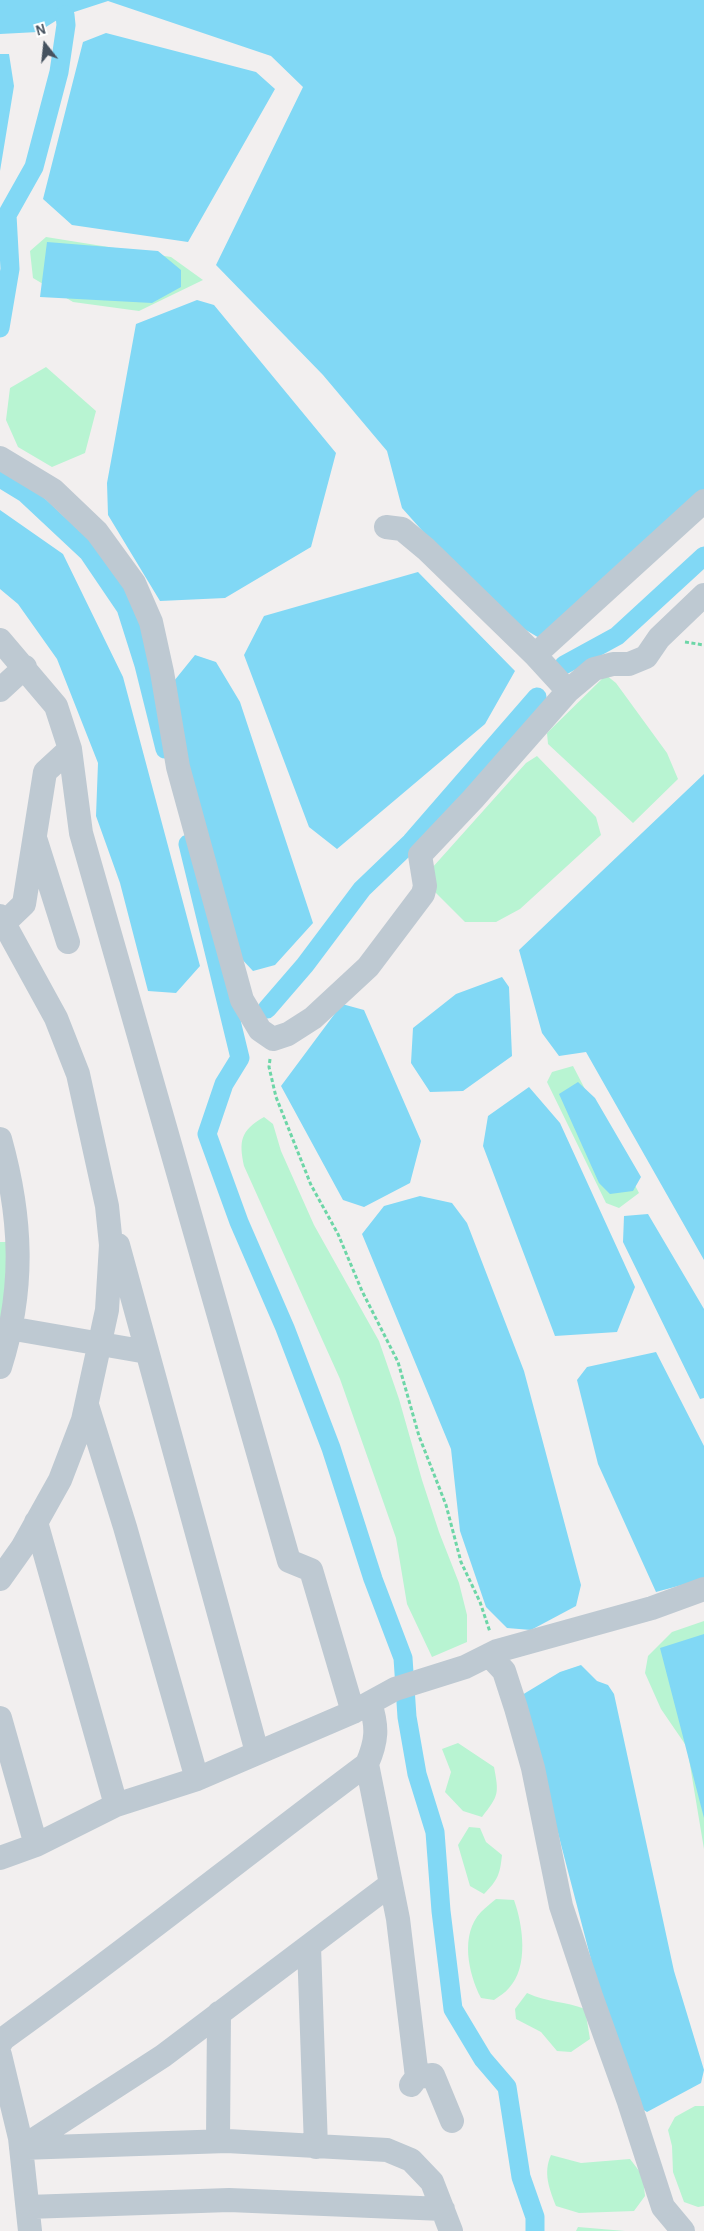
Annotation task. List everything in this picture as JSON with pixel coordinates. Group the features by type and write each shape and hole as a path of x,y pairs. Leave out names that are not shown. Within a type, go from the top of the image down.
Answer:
{"street":[{"path":"0,458 53,490 97,532 134,583 151,622 178,767 242,1000 260,1030 273,1039 288,1034 313,1018 368,967 423,894 425,886 420,856 568,691 594,669 613,664 629,664 646,657 659,638 704,595"},
{"path":"535,654 704,501"},
{"path":"386,527 402,529 426,548 535,654 568,691"},
{"path":"0,640 25,667 56,706 70,748 81,833 289,1561 311,1570 362,1708 376,1721 375,1745 366,1764 1,2044 22,2148 30,2231"},
{"path":"0,690 25,667"},
{"path":"70,748 45,772 24,904 2,922 56,1018 78,1074 107,1206 257,1752"},
{"path":"35,837 68,942"},
{"path":"0,1139 9,1236 19,1272 0,1367"},
{"path":"0,1580 22,1548 60,1480 83,1420 107,1310 111,1245 107,1206"},
{"path":"9,1328 71,1337 100,1345 147,1352"},
{"path":"87,1405 126,1527 197,1779"},
{"path":"36,1522 116,1805"},
{"path":"0,1858 36,1845 116,1805 197,1779 362,1708 395,1689 466,1667 493,1653 652,1608 704,1589"},
{"path":"493,1653 504,1671 533,1768 561,1906 663,2207 683,2231"},
{"path":"0,1718 36,1845"},
{"path":"366,1764 398,1919 414,2081 433,2075 452,2121"},
{"path":"22,2148 162,2056 391,1884"},
{"path":"309,1946 316,2147"},
{"path":"218,2141 219,2013"},
{"path":"22,2148 218,2141 387,2150 411,2160 432,2182 452,2231"},
{"path":"28,2207 229,2200 443,2209"}],"path":[{"path":"273,1039 269,1068 276,1097 311,1185 338,1234 362,1291 398,1362 419,1436 446,1505 461,1562 480,1602 493,1653"}],"green space":[{"path":"46,237 171,257 203,280 139,311 73,302 33,278 30,251"},
{"path":"46,367 96,411 85,453 52,467 18,447 6,420 10,388"},
{"path":"606,675 616,683 667,753 678,779 633,823 548,744 547,733"},
{"path":"537,756 596,817 601,835 520,909 496,922 465,922 435,892 432,868 526,763"},
{"path":"573,1066 639,1193 619,1208 606,1203 547,1082 552,1072"},
{"path":"264,1117 273,1124 281,1151 314,1225 379,1341 399,1399 439,1532 459,1583 467,1615 467,1642 432,1657 407,1604 396,1538 340,1379 244,1166 243,1137 250,1127"},
{"path":"0,1242 12,1242 0,1338"},
{"path":"704,1621 704,1849 687,1747 661,1709 645,1673 648,1656 672,1632"},
{"path":"458,1743 494,1767 497,1783 495,1799 482,1817 463,1811 445,1792 451,1772 442,1749"},
{"path":"469,1827 480,1828 486,1842 502,1855 497,1876 484,1894 470,1886 458,1845"},
{"path":"496,1899 514,1900 522,1933 522,1958 515,1979 507,1990 494,2000 481,1998 476,1988 470,1966 468,1942 474,1921"},
{"path":"527,1993 542,1999 585,2009 590,2039 571,2052 557,2051 541,2032 516,2019 515,2009"},
{"path":"695,2106 704,2106 704,2206 698,2207 684,2202 673,2172 672,2146 668,2130 675,2117"},
{"path":"551,2155 581,2163 630,2159 643,2176 645,2196 634,2211 579,2213 556,2206 549,2187 547,2174"},
{"path":"578,2227 625,2231 576,2231"}],"water":[{"path":"0,0 704,0 704,500 546,642 494,611 402,508 387,451 323,375 216,265 303,87 271,56 108,1 65,15 38,32 0,34"},
{"path":"106,33 256,72 275,89 188,242 72,225 43,199 83,42"},
{"path":"0,54 9,54 14,86 0,171"},
{"path":"47,242 158,251 181,270 181,287 152,303 40,297"},
{"path":"197,300 214,305 336,453 311,547 225,598 160,601 108,515 107,483 136,324"},
{"path":"0,510 63,554 123,677 200,966 176,993 148,991 120,883 96,816 98,763 57,659 18,604 0,589"},
{"path":"418,572 515,671 485,724 337,849 309,827 244,655 264,616"},
{"path":"195,655 216,662 240,702 313,923 275,965 253,971 238,955 176,716 174,681"},
{"path":"704,774 704,1260 586,1052 559,1056 542,1033 519,950"},
{"path":"502,977 509,987 512,1056 463,1091 430,1092 411,1063 413,1028 456,994"},
{"path":"342,1004 364,1010 421,1141 410,1183 364,1207 343,1200 281,1086"},
{"path":"578,1082 595,1098 641,1177 633,1191 610,1194 599,1183 559,1094"},
{"path":"529,1087 560,1123 635,1287 617,1332 555,1336 483,1146 488,1116"},
{"path":"420,1196 452,1203 467,1223 524,1371 581,1585 576,1606 531,1630 507,1628 486,1607 460,1531 451,1449 362,1234 384,1206"},
{"path":"648,1214 704,1309 704,1398 700,1399 623,1242 624,1216"},
{"path":"656,1352 704,1446 704,1579 656,1592 598,1464 577,1380 587,1367"},
{"path":"704,1634 704,1818 660,1648"},
{"path":"581,1665 597,1681 608,1685 614,1694 674,1971 704,2070 701,2083 647,2112 637,2106 624,2086 522,1695 560,1672"}],"waterway":[{"path":"0,328 10,269 7,215 34,167 59,72 66,25 65,15"},
{"path":"0,478 25,493 88,552 126,608 144,665 165,749"},
{"path":"564,665 617,636 704,556"},
{"path":"267,1009 305,965 362,889 411,842 537,697"},
{"path":"188,844 240,1058 224,1084 207,1134 239,1222 285,1328 331,1448 373,1579 403,1658 407,1717 417,1774 435,1832 441,1911 453,2009 483,2059 507,2087 521,2177 535,2217 535,2231"}]}
